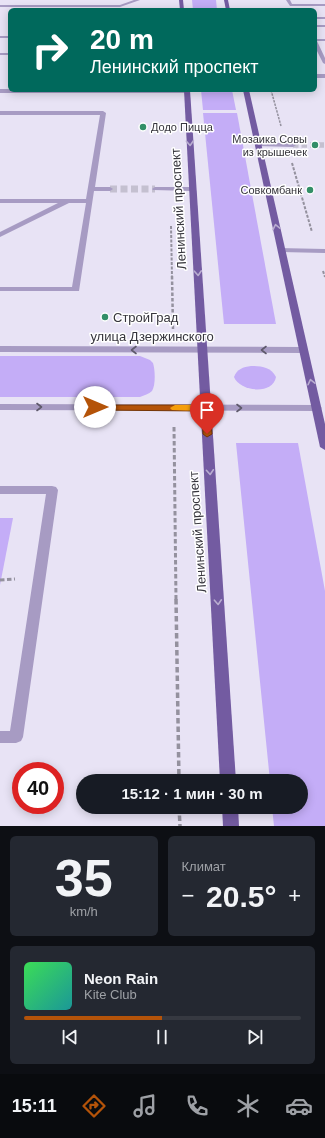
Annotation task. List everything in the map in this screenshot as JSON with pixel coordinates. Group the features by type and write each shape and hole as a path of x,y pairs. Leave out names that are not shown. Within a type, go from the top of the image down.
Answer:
{"main road":[{"name":"Ленинский проспект","path":"187,92 228,774"},
{"path":"246,92 325,447"},
{"path":"230,814 231,826"}],"street":[{"path":"0,6 120,8 138,0"},
{"path":"288,0 290,5 325,5"},
{"path":"317,45 325,63"},
{"path":"0,113 103,113 76,289 0,289"},
{"path":"258,145 290,145"},
{"path":"91,189 110,189"},
{"path":"155,189 192,189"},
{"path":"0,201 90,201"},
{"path":"0,235 68,201"},
{"path":"282,250 321,251"},
{"name":"улица Дзержинского","path":"0,349 303,350"},
{"path":"0,407 317,408"},
{"path":"0,490 52,490 16,737 0,737"}],"path":[{"path":"272,92 290,145 321,251 325,278"},
{"path":"174,425 179,774"},
{"path":"179,814 180,826"}],"shaded area":[{"path":"192,0 216,0 217,8 193,8"},
{"path":"201,92 232,92 236,110 203,110"},
{"path":"203,113 237,113 276,324 224,324"},
{"path":"0,356 140,356 150,360 153,363 155,381 152,391 140,397 0,397"},
{"path":"251,366 269,369 276,377 274,383 263,389 256,389 243,386 237,382 234,377 237,372 243,368"},
{"path":"236,443 298,443 325,591 325,826 274,826 273,814 308,814 308,774 269,774"},
{"path":"0,518 13,518 0,585"}],"tunnel":[{"path":"293,145 325,145"},
{"path":"110,189 155,189"}],"slow traffic":[{"path":"175,408 202,408"}],"place":[{"name":"Додо Пицца","path":"143,127"},
{"name":"Мозаика Совы из крышечек","path":"315,145"},
{"name":"Совкомбанк","path":"310,190"},
{"name":"СтройГрад","path":"105,317"}],"route":[{"path":"95,407 206,408 207,434"}]}
